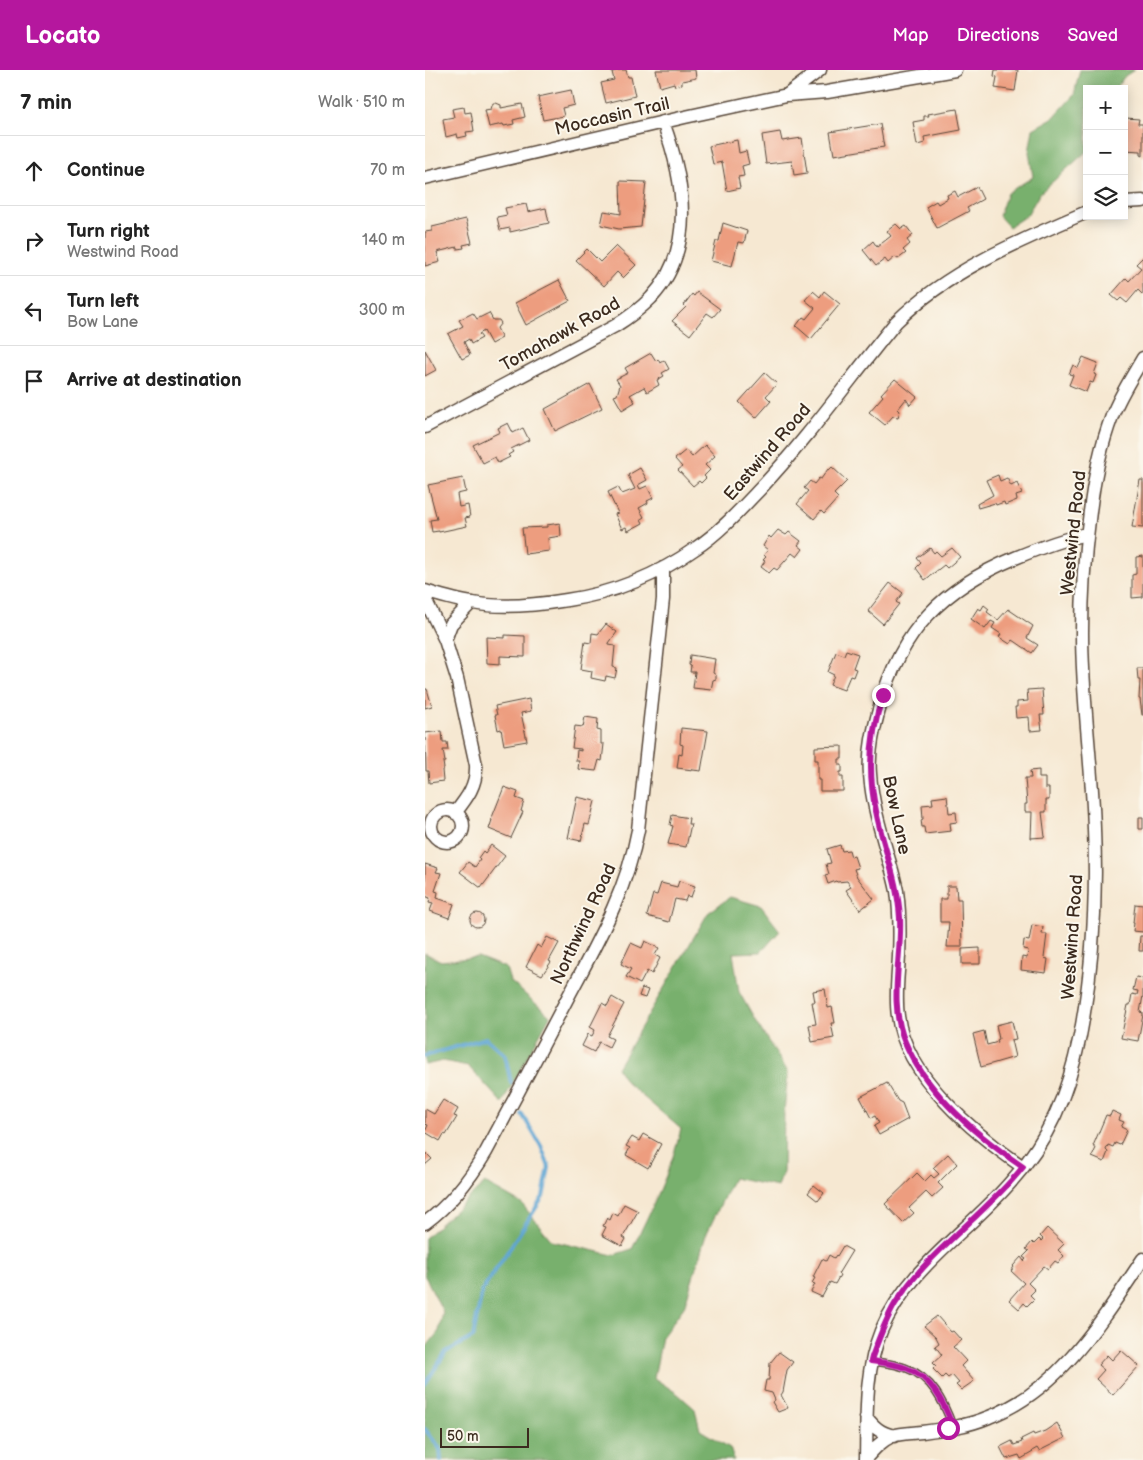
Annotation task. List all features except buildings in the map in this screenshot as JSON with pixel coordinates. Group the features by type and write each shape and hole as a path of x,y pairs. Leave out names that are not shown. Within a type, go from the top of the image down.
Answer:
{"street":[{"name":"Moccasin Trail","path":"425,178 787,95 805,76 820,70"},
{"path":"787,95 827,92 955,70"},
{"name":"Tomahawk Road","path":"425,427 615,326 635,313 658,289 675,259 680,241 683,216 680,185 663,122"},
{"path":"1128,202 1143,201"},
{"name":"Eastwind Road","path":"425,591 471,603 513,605 551,603 585,597 620,587 663,568 695,549 719,530 747,503 803,441 896,322 914,304 971,266 1083,214"},
{"name":"Westwind Road","path":"866,1459 867,1386 871,1361 885,1324 896,1304 917,1274 1009,1185 1038,1148 1053,1123 1063,1099 1074,1063 1088,983 1095,880 1094,827 1082,635 1087,534 1102,447 1113,414 1125,388 1143,358"},
{"name":"Bow Lane","path":"1023,1167 972,1128 955,1112 918,1067 905,1042 898,1016 896,994 899,954 899,911 896,888 875,810 870,774 870,750 874,727 894,664 907,640 940,602 964,584 992,567 1063,539 1087,534"},
{"name":"Northwind Road","path":"425,1223 457,1194 474,1173 584,967 626,879 637,830 663,599 663,568"},
{"path":"425,599 445,640 457,678 476,772 472,789 455,813"},
{"path":"445,640 451,624 471,603"},
{"path":"866,1459 881,1442 893,1436 975,1422 1004,1411 1031,1394 1059,1370 1097,1327 1143,1259"},
{"path":"866,1417 875,1428 884,1434 893,1436"}],"lane":[{"path":"871,1361 904,1367 927,1381 944,1404 953,1427"}],"green space":[{"path":"1080,70 1134,70 1125,76 1118,85 1083,85 1083,155 1040,193 1027,215 1009,227 999,216 1007,193 1033,177 1029,152 1033,129 1054,117 1074,95"},
{"path":"730,897 761,906 780,931 761,952 733,953 739,992 788,1072 784,1112 783,1172 778,1187 733,1178 706,1235 684,1307 662,1337 654,1378 678,1394 695,1409 700,1430 730,1448 734,1460 425,1460 425,1349 439,1331 443,1312 425,1276 425,1238 485,1183 522,1204 552,1241 613,1255 632,1249 666,1175 681,1129 626,1082 617,1068 708,913"},
{"path":"425,953 441,961 478,957 506,968 510,981 550,1016 502,1103 468,1066 443,1061 425,1065"}],"waterway":[{"path":"425,1056 486,1038 505,1055 511,1083"},
{"path":"425,1384 446,1352 473,1337 482,1291 543,1197 549,1167 541,1146 522,1114"},
{"path":"425,1429 440,1449 441,1460"}],"route":[{"path":"883,695 870,750 870,774 875,810 896,888 900,918 896,994 900,1027 905,1042 918,1067 935,1090 972,1128 1023,1167 1009,1185 917,1274 881,1330 872,1357 871,1361 904,1367 927,1381 944,1404 953,1427 948,1428"}]}
